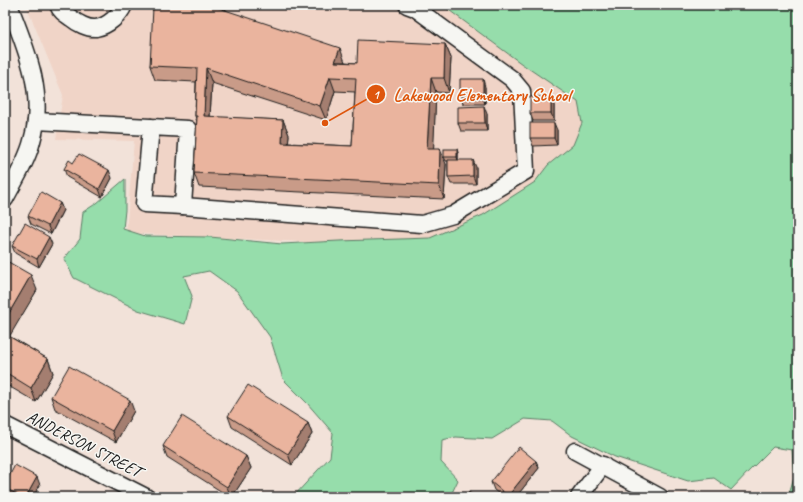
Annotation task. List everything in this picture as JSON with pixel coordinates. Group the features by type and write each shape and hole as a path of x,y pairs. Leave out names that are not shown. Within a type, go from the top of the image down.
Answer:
{"street":[{"path":"5,199 24,163 32,141 36,121 36,86 24,44 9,5"},
{"path":"58,5 60,10 73,20 86,26 96,28 108,24 119,14 124,5"},
{"path":"151,126 144,204 422,224 453,215 526,171 522,91 512,79 414,8 407,5"},
{"path":"36,121 188,129 183,206"},
{"name":"ANDERSON STREET","path":"5,425 146,497"},
{"path":"575,451 660,497"},
{"path":"579,497 603,465"}],"shaded area":[{"path":"26,5 461,5 591,107 590,159 424,248 126,233 134,141 56,139 63,95"}],"green space":[{"path":"442,5 798,5 798,497 788,497 794,477 792,450 773,447 731,490 714,478 688,481 615,457 572,436 552,421 525,419 492,439 456,437 442,440 441,462 458,480 450,497 293,497 330,457 333,433 307,403 283,379 270,337 237,291 209,271 184,276 192,296 185,324 138,310 74,278 64,259 80,239 83,212 97,203 125,179 125,210 123,229 145,236 210,237 282,244 430,238 483,215 535,182 548,165 573,145 582,123 578,102 522,64"}],"building":[{"path":"161,5 217,5 216,7 340,48 335,62 357,63 358,40 445,44 444,78 431,78 427,149 440,149 439,185 194,173 197,116 195,116 197,68 150,66 153,8 160,8","holes":["206,68 320,106 330,77 356,78 352,146 282,143 283,120 204,116"]},
{"path":"460,79 483,79 483,97 460,96"},
{"path":"530,97 551,97 551,113 530,113"},
{"path":"484,106 485,123 458,123 458,107"},
{"path":"530,123 554,123 554,138 530,138"},
{"path":"444,149 457,149 457,157 444,157"},
{"path":"79,154 109,170 99,189 64,169 69,160 73,163"},
{"path":"448,160 473,160 473,176 448,177"},
{"path":"41,192 60,203 48,226 28,216"},
{"path":"25,223 49,237 37,259 12,246"},
{"path":"5,260 31,275 5,320"},
{"path":"5,334 48,359 31,388 5,372"},
{"path":"69,366 130,400 112,431 51,397"},
{"path":"248,385 308,423 288,454 228,416"},
{"path":"182,416 246,456 227,487 163,446"},
{"path":"519,447 536,461 508,496 491,482"},
{"path":"15,465 37,477 26,497 22,497 5,488 5,484"},
{"path":"469,492 475,497 465,497"}],"place":[{"name":"Lakewood Elementary School","path":"325,123"}]}
